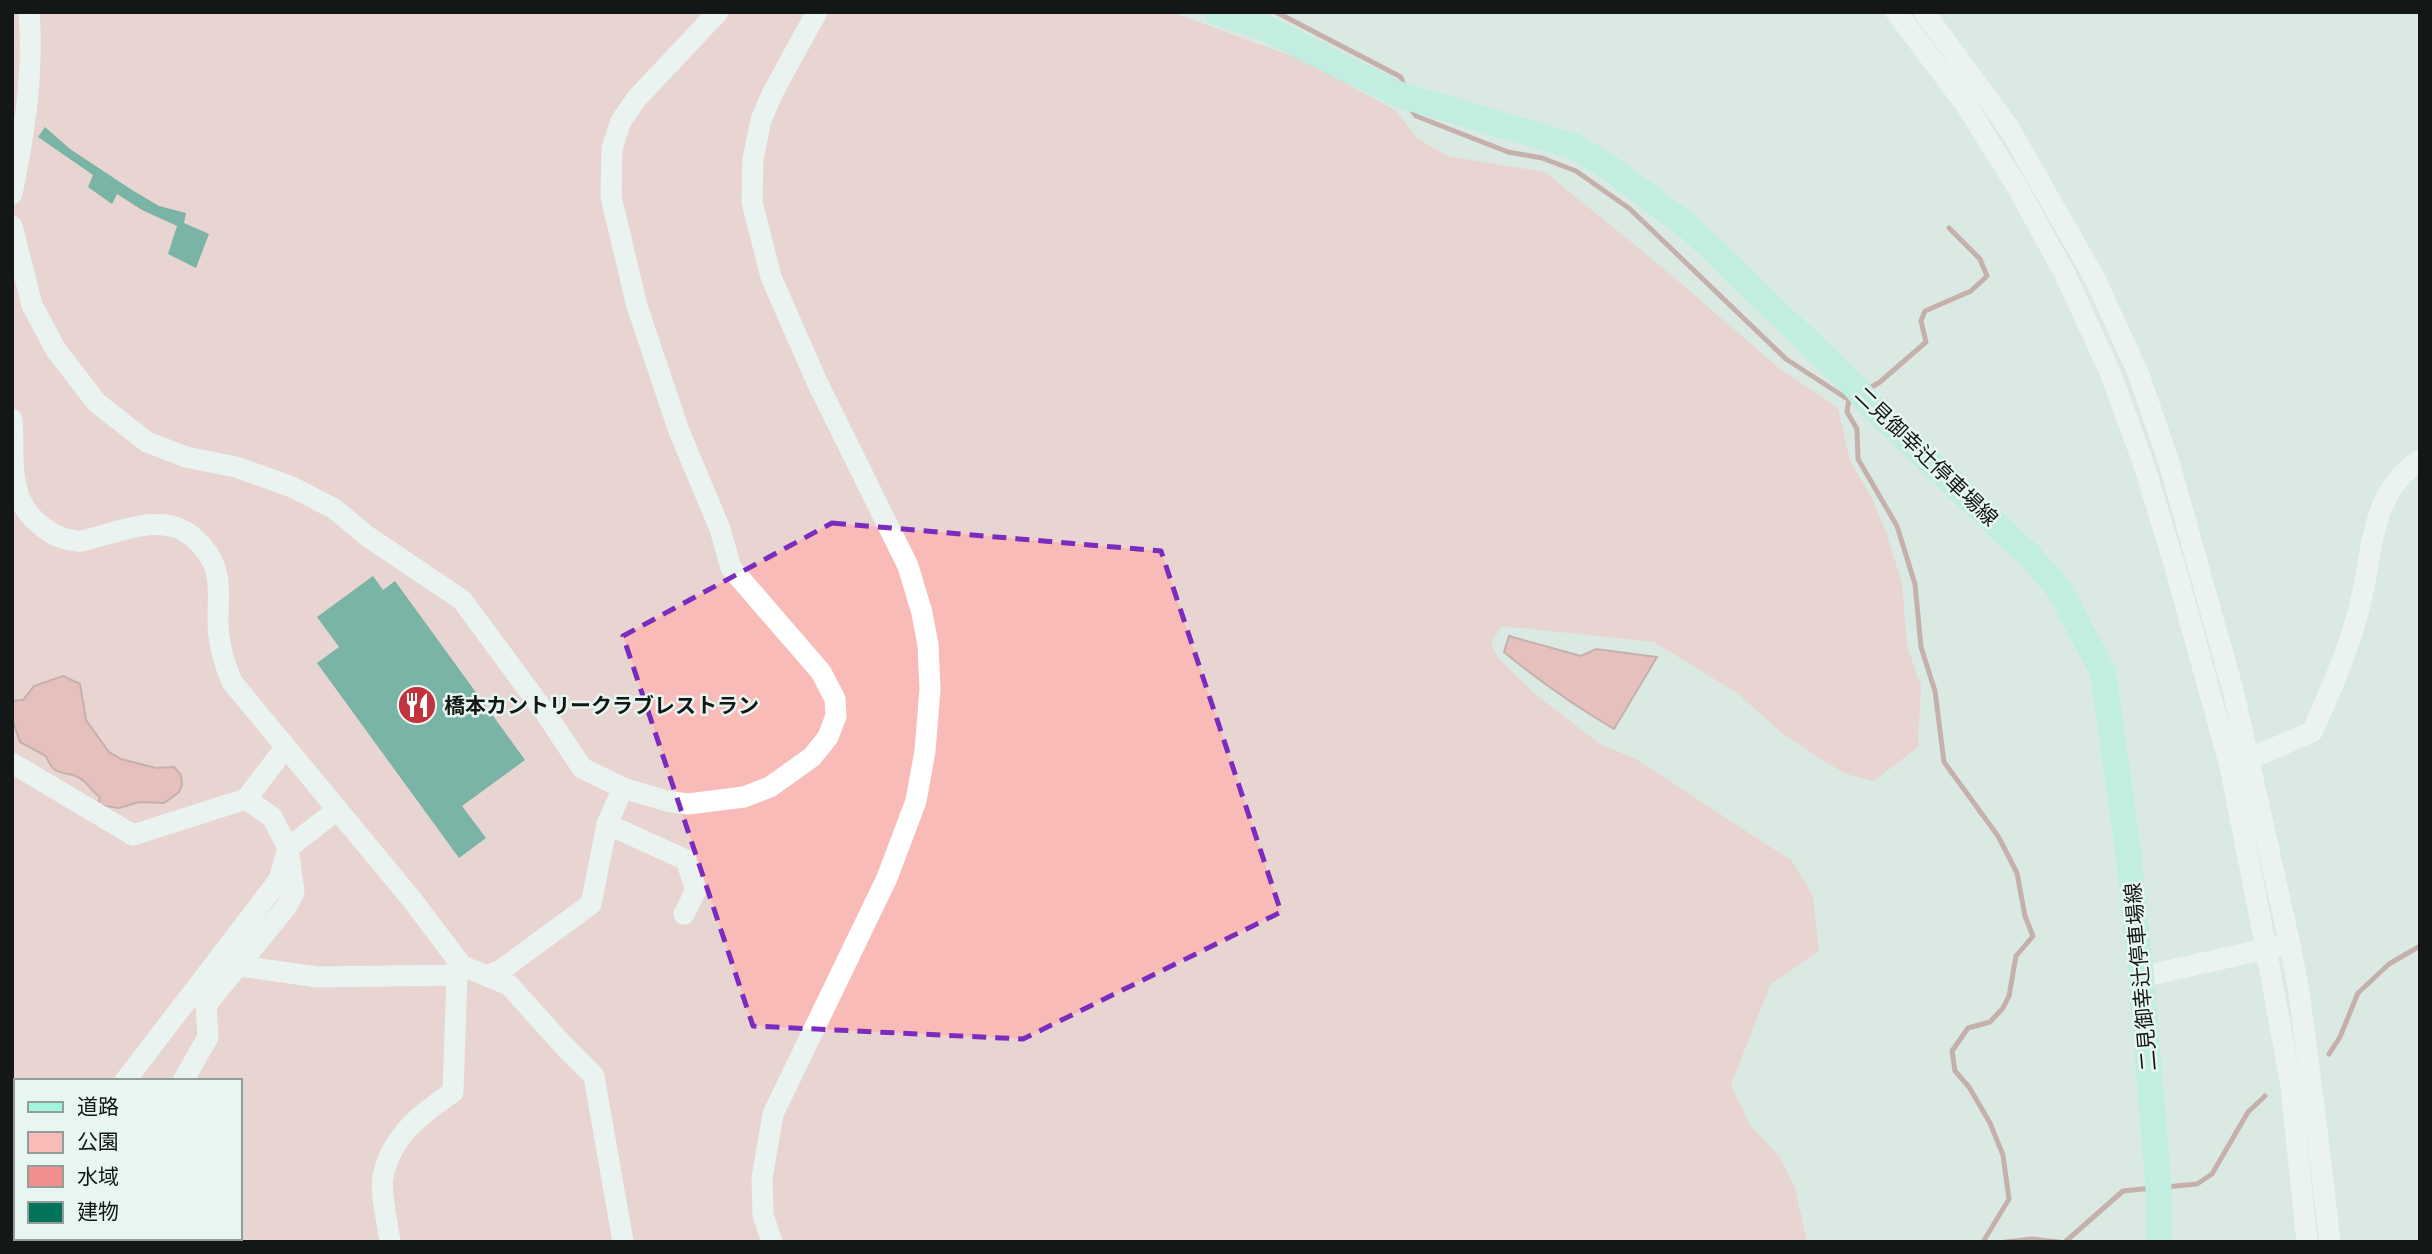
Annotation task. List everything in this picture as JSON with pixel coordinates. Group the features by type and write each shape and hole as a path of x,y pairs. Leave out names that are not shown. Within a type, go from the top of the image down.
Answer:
{"main road":[{"name":"二見御幸辻停車場線","path":"1217,12 1261,26 1400,95 1574,146 1611,169 1689,227 2031,556 2059,589 2103,672 2129,858 2141,977 2158,1186 2159,1242"}],"street":[{"path":"12,194 26,127 29,12"},
{"path":"12,226 32,305 55,350 97,403 147,442 186,457 236,467 292,487 333,508 367,536 462,600 544,711 582,768 623,788 667,801 688,804 744,797 770,787 812,757 828,737 836,716 835,699 821,672 731,568 720,529 679,431 637,306 611,197 612,148 621,121 637,98 718,12"},
{"path":"772,1242 763,1215 762,1178 773,1114 887,878 916,801 925,751 930,689 928,645 908,566 817,382 771,277 752,202 754,159 761,120 773,92 817,12"},
{"path":"1896,12 1966,105 2016,185 2064,272 2110,372 2144,465 2240,763 2290,945 2315,1114 2330,1242"},
{"path":"1924,12 2009,128 2095,279 2139,375 2170,466 2233,690 2240,763 2266,947 2291,1086 2307,1242"},
{"path":"12,419 20,499 30,516 41,527 78,542 145,525 168,524 194,537 207,552 217,570 217,622 221,657 232,682 412,901 459,971 453,1092 421,1113 401,1135 388,1164 382,1179 390,1242"},
{"path":"2240,763 2312,732 2341,668 2358,614 2379,515 2389,491 2402,474 2420,460"},
{"path":"12,763 133,835 246,799 258,787 285,748"},
{"path":"487,976 501,970 591,904 607,824 623,788"},
{"path":"184,1079 208,1037 206,1004 240,966 287,906 294,892 288,848 272,817 246,799"},
{"path":"127,1079 279,880 288,848 337,810"},
{"path":"607,824 686,860 696,890 684,914"},
{"path":"2141,977 2266,947 2290,945"},
{"path":"240,966 317,977 459,971 487,976 509,985 594,1076 623,1242"}],"highlighted area":[{"path":"832,523 1161,551 1281,912 1023,1039 753,1026 623,636"}],"green space":[{"path":"12,12 1171,12 1303,60 1395,110 1417,138 1447,156 1545,172 1663,268 1780,369 1838,408 1850,461 1871,496 1902,582 1907,646 1921,686 1918,747 1874,781 1846,774 1819,758 1782,733 1737,693 1654,642 1502,626 1491,643 1498,658 1535,694 1600,744 1636,759 1792,861 1813,896 1819,951 1770,985 1731,1085 1749,1124 1779,1156 1795,1187 1807,1242 12,1242"}],"water":[{"path":"1509,636 1581,656 1596,649 1657,657 1614,729 1558,693 1504,652"},
{"path":"63,676 80,684 86,720 109,752 121,759 156,768 174,767 181,775 182,785 179,792 164,803 139,802 119,808 98,805 100,797 84,781 55,770 46,756 20,742 12,718 12,701 23,700 34,686"}],"building":[{"path":"45,127 70,149 132,190 159,206 186,213 184,223 209,234 196,268 168,254 177,226 142,210 117,194 112,204 88,187 93,175 38,137"},
{"path":"373,576 383,590 395,581 525,760 462,806 486,838 459,858 317,663 339,647 317,617"}],"waterway":[{"path":"1276,12 1401,77 1404,87"},
{"path":"1411,109 1416,116 1508,152 1542,158 1576,171 1630,209 1786,359 1849,400 1847,412 1857,429 1858,459 1897,526 1915,584 1921,647 1935,691 1944,762 1998,836 2017,873 2025,916 2033,936 2016,956 2009,996 2003,1008 1990,1022 1968,1028 1952,1051 1955,1071 1969,1087 1990,1123 2003,1155 2009,1199 1983,1242"},
{"path":"1868,389 1880,382 1926,342 1921,321 1925,311 1971,291 1987,276 1980,259 1949,228"},
{"path":"2329,1054 2340,1037 2358,993 2389,964 2420,946"},
{"path":"2166,1187 2197,1184 2212,1174 2248,1112 2265,1096"},
{"path":"2065,1242 2123,1191 2153,1188"},
{"path":"2005,1242 2032,1239 2059,1242"}],"place":[{"name":"橋本カントリークラブレストラン","path":"417,705"}]}
